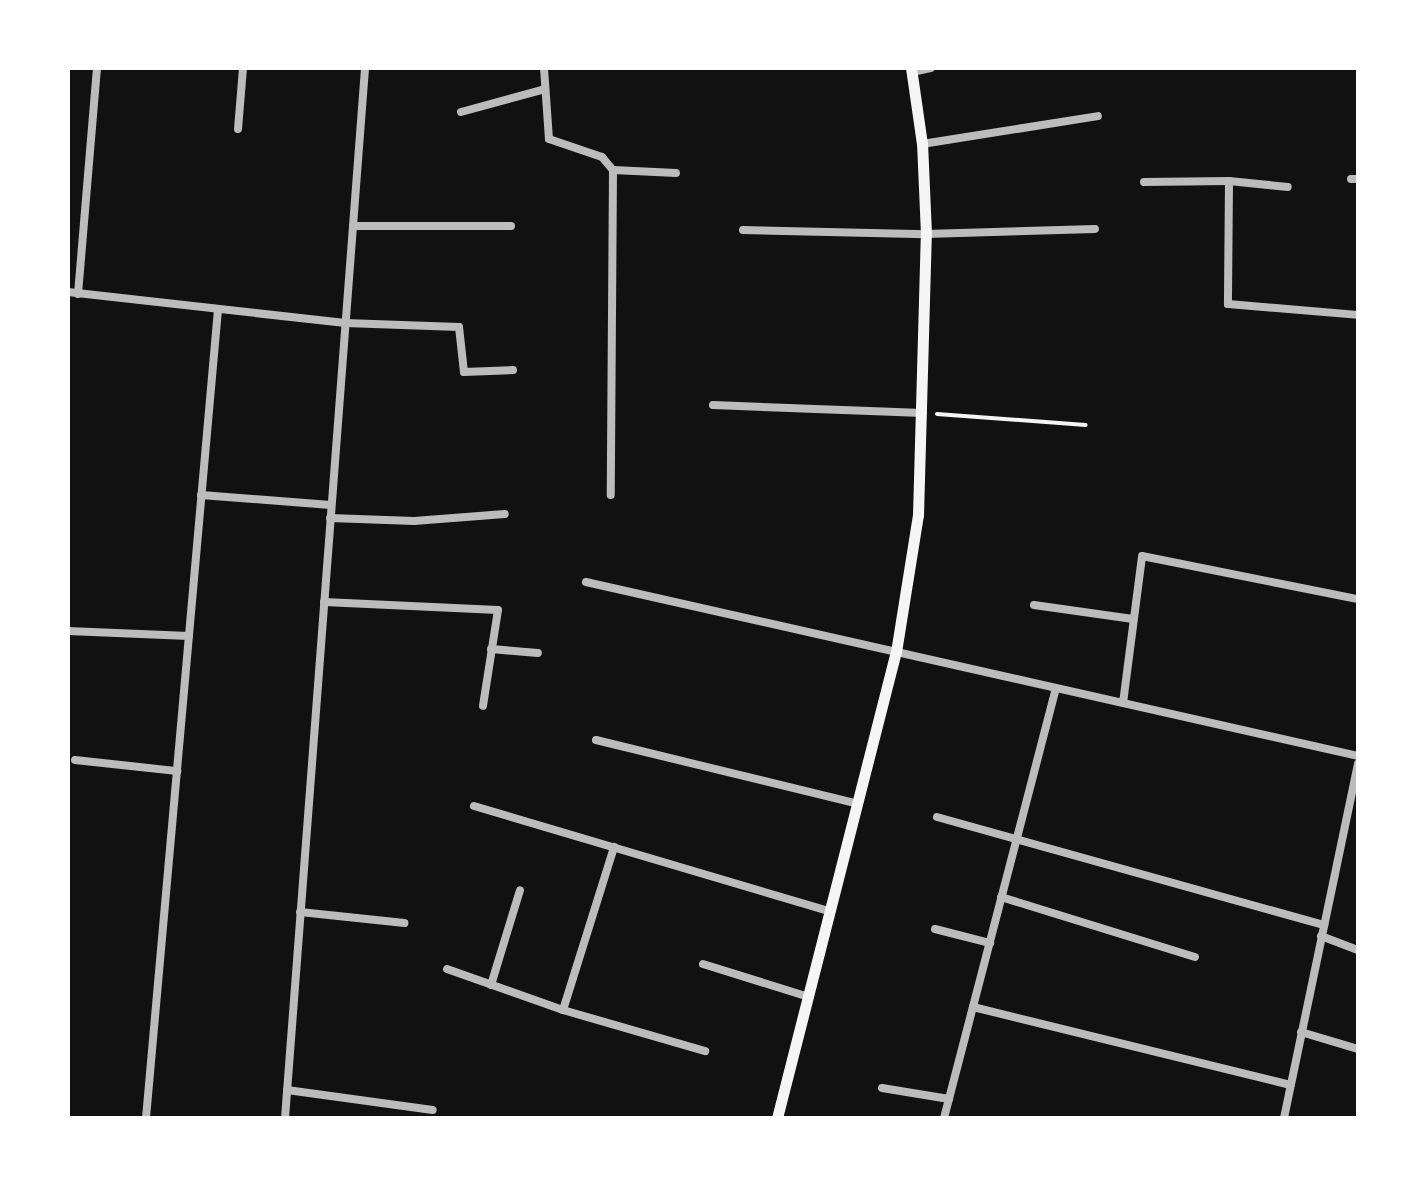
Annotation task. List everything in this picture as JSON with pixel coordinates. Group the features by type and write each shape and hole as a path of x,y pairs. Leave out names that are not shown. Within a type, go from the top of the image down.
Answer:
{"main road":[{"path":"777,1118 896,652 918,515 926,234 922,144 911,70"}],"street":[{"path":"97,68 73,293 345,324 459,326 464,372 514,370"},
{"path":"238,129 243,68"},
{"path":"285,1118 364,68"},
{"path":"544,68 549,139 602,158 613,170 611,495"},
{"path":"911,70 931,68"},
{"path":"461,112 545,90"},
{"path":"922,144 984,132 1032,130 1098,116"},
{"path":"613,170 676,173"},
{"path":"1144,182 1229,180 1288,187"},
{"path":"1229,180 1228,304 1358,314"},
{"path":"352,226 511,226"},
{"path":"742,230 926,234 1095,229"},
{"path":"146,1118 218,309"},
{"path":"713,405 923,413"},
{"path":"201,495 331,504"},
{"path":"330,518 414,521 505,514"},
{"path":"1123,703 1142,556 1358,600"},
{"path":"586,582 1358,760 1284,1118"},
{"path":"324,602 498,610 483,706"},
{"path":"1034,604 1133,618"},
{"path":"68,631 189,636"},
{"path":"492,649 538,654"},
{"path":"944,1118 1056,688"},
{"path":"596,740 858,804"},
{"path":"75,760 177,771"},
{"path":"474,806 830,912"},
{"path":"938,818 1324,925"},
{"path":"563,1010 614,847"},
{"path":"491,985 520,890"},
{"path":"1002,897 1195,957"},
{"path":"300,912 404,923"},
{"path":"935,929 990,943"},
{"path":"1322,936 1358,950"},
{"path":"704,964 809,997"},
{"path":"447,970 705,1052"},
{"path":"973,1008 1291,1085"},
{"path":"1301,1032 1358,1049"},
{"path":"882,1088 949,1098"},
{"path":"287,1090 433,1110"}],"path":[{"path":"923,413 1086,425"}]}
